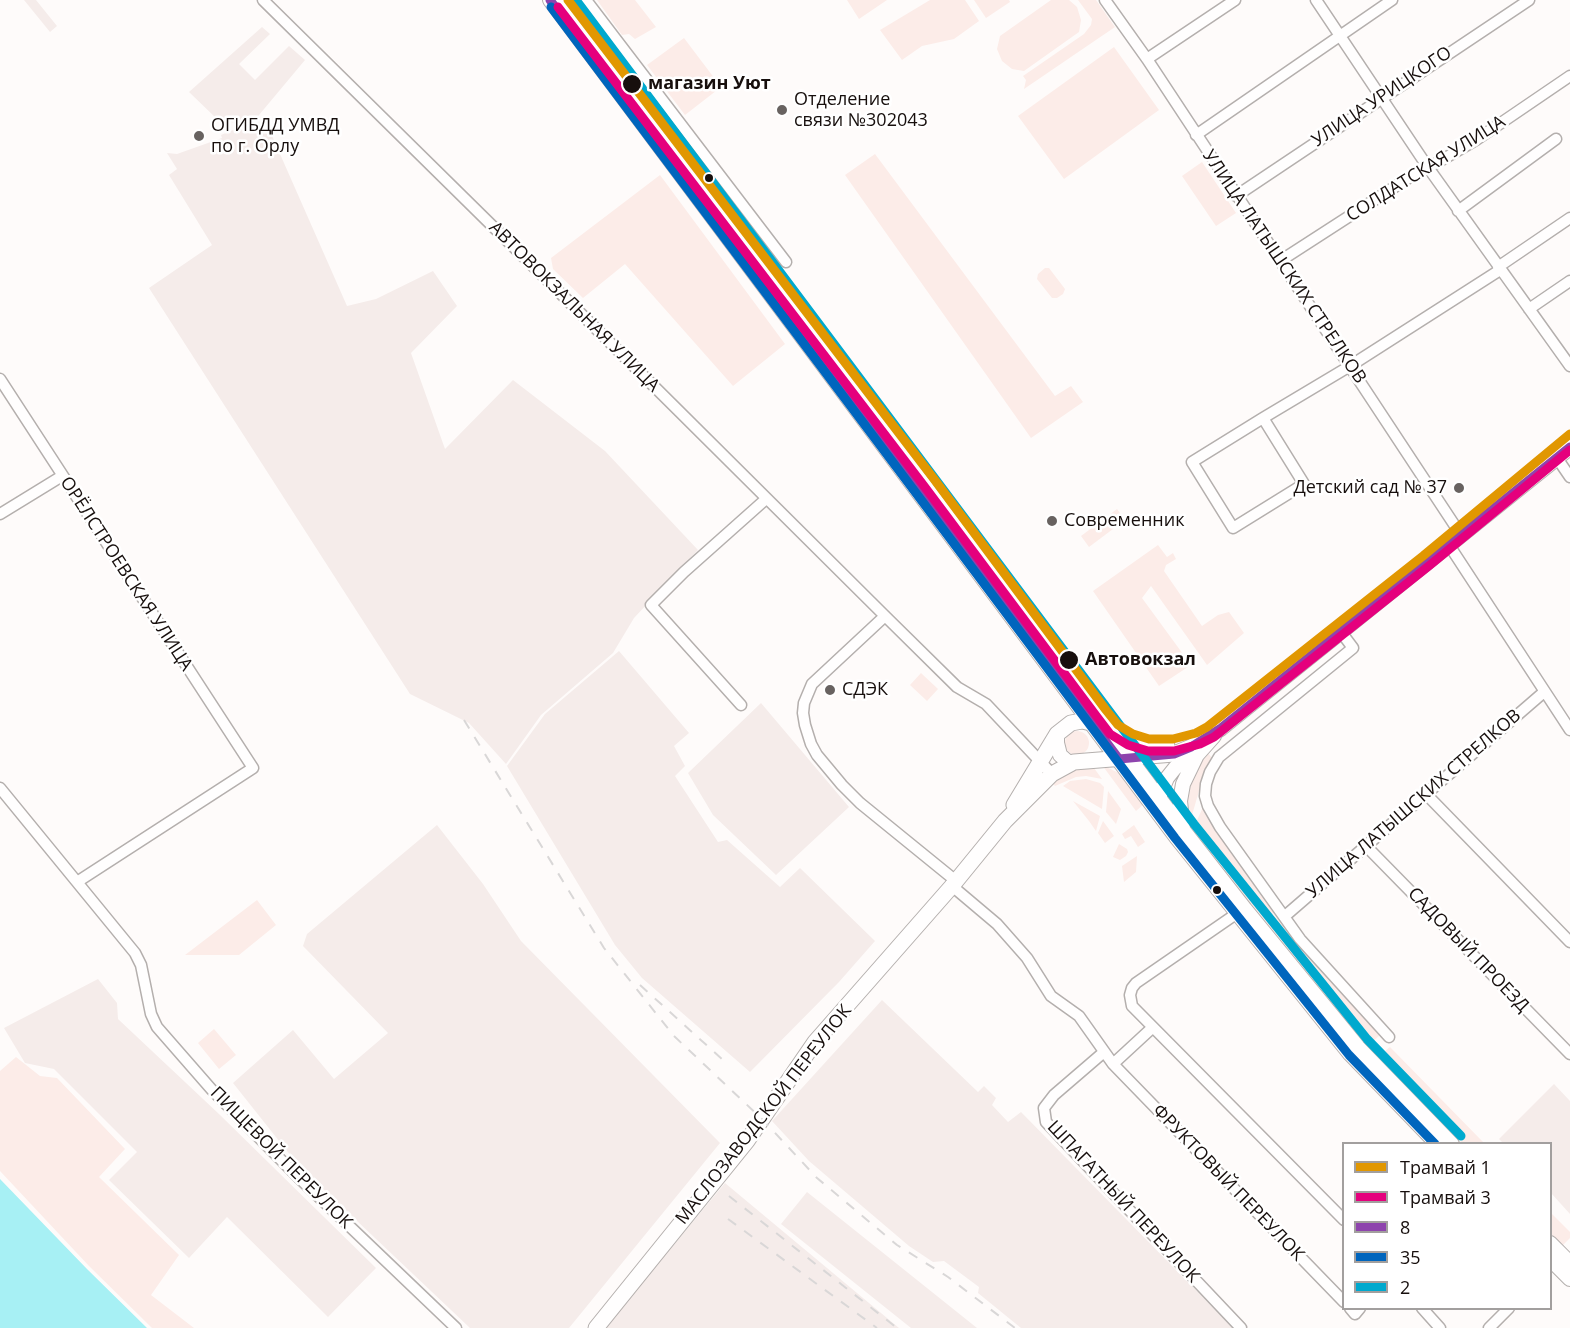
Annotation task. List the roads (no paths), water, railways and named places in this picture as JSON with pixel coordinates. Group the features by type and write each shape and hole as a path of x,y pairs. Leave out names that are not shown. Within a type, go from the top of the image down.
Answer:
{"highway":[{"path":"1081,762 1174,754 1191,747 1221,728 1570,447"},
{"path":"1061,730 1076,721 1091,723 1109,739 1141,746 1161,747 1185,743 1221,728"},
{"name":"МАСЛОЗАВОДСКОЙ ПЕРЕУЛОК","path":"1005,821 1061,730"},
{"name":"МАСЛОЗАВОДСКОЙ ПЕРЕУЛОК","path":"596,1328 747,1142 815,1042 954,884 1005,821 1052,774 1081,762"}],"main road":[{"path":"550,0 1091,723"},
{"path":"561,0 1157,802 1236,914 1350,1054 1436,1142"},
{"path":"1068,693 1071,708 1061,730 1057,749 1060,755 1068,762 1081,762 1101,753 1109,739"},
{"path":"1157,802 1167,778 1175,768 1221,728"},
{"path":"1184,831 1180,801 1183,784 1197,754 1221,728"},
{"path":"1157,802 1184,831 1358,1047 1451,1142"},
{"path":"1552,1245 1570,1279"}],"street":[{"name":"АВТОВОКЗАЛЬНАЯ УЛИЦА","path":"263,0 957,687 986,704 1052,774"},
{"path":"586,0 786,262"},
{"name":"УЛИЦА ЛАТЫШСКИХ СТРЕЛКОВ","path":"1105,0 1147,59 1350,366 1544,692 1570,730"},
{"path":"1147,59 1235,0"},
{"path":"1316,0 1426,166 1570,366"},
{"path":"1196,135 1392,0"},
{"name":"УЛИЦА УРИЦКОГО","path":"1236,196 1380,97 1529,0"},
{"name":"СОЛДАТСКАЯ УЛИЦА","path":"1280,261 1426,166 1435,164 1476,140 1570,76"},
{"path":"1458,211 1556,139"},
{"path":"1263,418 1304,484 1233,528 1192,462 1263,418 1350,366 1499,268 1570,218"},
{"path":"1529,309 1570,281"},
{"name":"ОРЁЛСТРОЕВСКАЯ УЛИЦА","path":"0,379 253,768 77,882"},
{"path":"1557,458 1570,477"},
{"path":"0,514 62,476"},
{"path":"741,705 651,605 684,572 766,499"},
{"path":"885,616 813,684 804,703 805,725 817,755 842,785 954,884"},
{"path":"1341,632 1353,648 1221,755 1210,772 1205,796 1212,814 1300,939 1389,1037"},
{"name":"УЛИЦА ЛАТЫШСКИХ СТРЕЛКОВ","path":"1285,916 1544,692"},
{"path":"0,788 77,882"},
{"path":"1425,793 1570,942"},
{"name":"САДОВЫЙ ПРОЕЗД","path":"1366,846 1570,1054"},
{"name":"ПИЩЕВОЙ ПЕРЕУЛОК","path":"77,882 135,952 141,965 151,1014 157,1027 213,1090 289,1168 456,1328"},
{"name":"ФРУКТОВЫЙ ПЕРЕУЛОК","path":"954,884 997,924 1027,958 1051,996 1079,1016 1113,1064 1342,1300"},
{"path":"1236,914 1132,988 1131,1006 1342,1218"},
{"path":"1113,1064 1152,1028"},
{"name":"ШПАГАТНЫЙ ПЕРЕУЛОК","path":"1104,1052 1054,1095 1044,1108 1046,1122 1241,1328"},
{"path":"1424,1310 1440,1328"},
{"path":"1489,1328 1507,1310"}],"water":[{"path":"0,1179 87,1269 147,1328 0,1328"}],"railway":[{"path":"464,720 604,948 674,1036 763,1120 817,1178 897,1245 948,1277 1015,1328"},
{"path":"640,985 723,1060"},
{"path":"729,1196 897,1328"},
{"path":"728,1219 877,1328"}],"tram line":[{"name":"1","path":"568,0 934,479 1106,710 1118,725 1133,734 1149,739 1173,739 1196,733 1207,727 1423,556 1570,434"},
{"name":"3","path":"558,7 924,486 1110,734 1128,745 1148,751 1174,751 1200,744 1214,737 1570,450"}],"place":[{"name":"магазин Уют","path":"632,84"},
{"name":"Отделение связи №302043","path":"782,110"},
{"name":"ОГИБДД УМВД по г. Орлу","path":"199,136"},
{"name":"Детский сад № 37","path":"1459,488"},
{"name":"Современник","path":"1052,521"},
{"name":"Автовокзал","path":"1069,660"},
{"name":"СДЭК","path":"830,690"}]}
